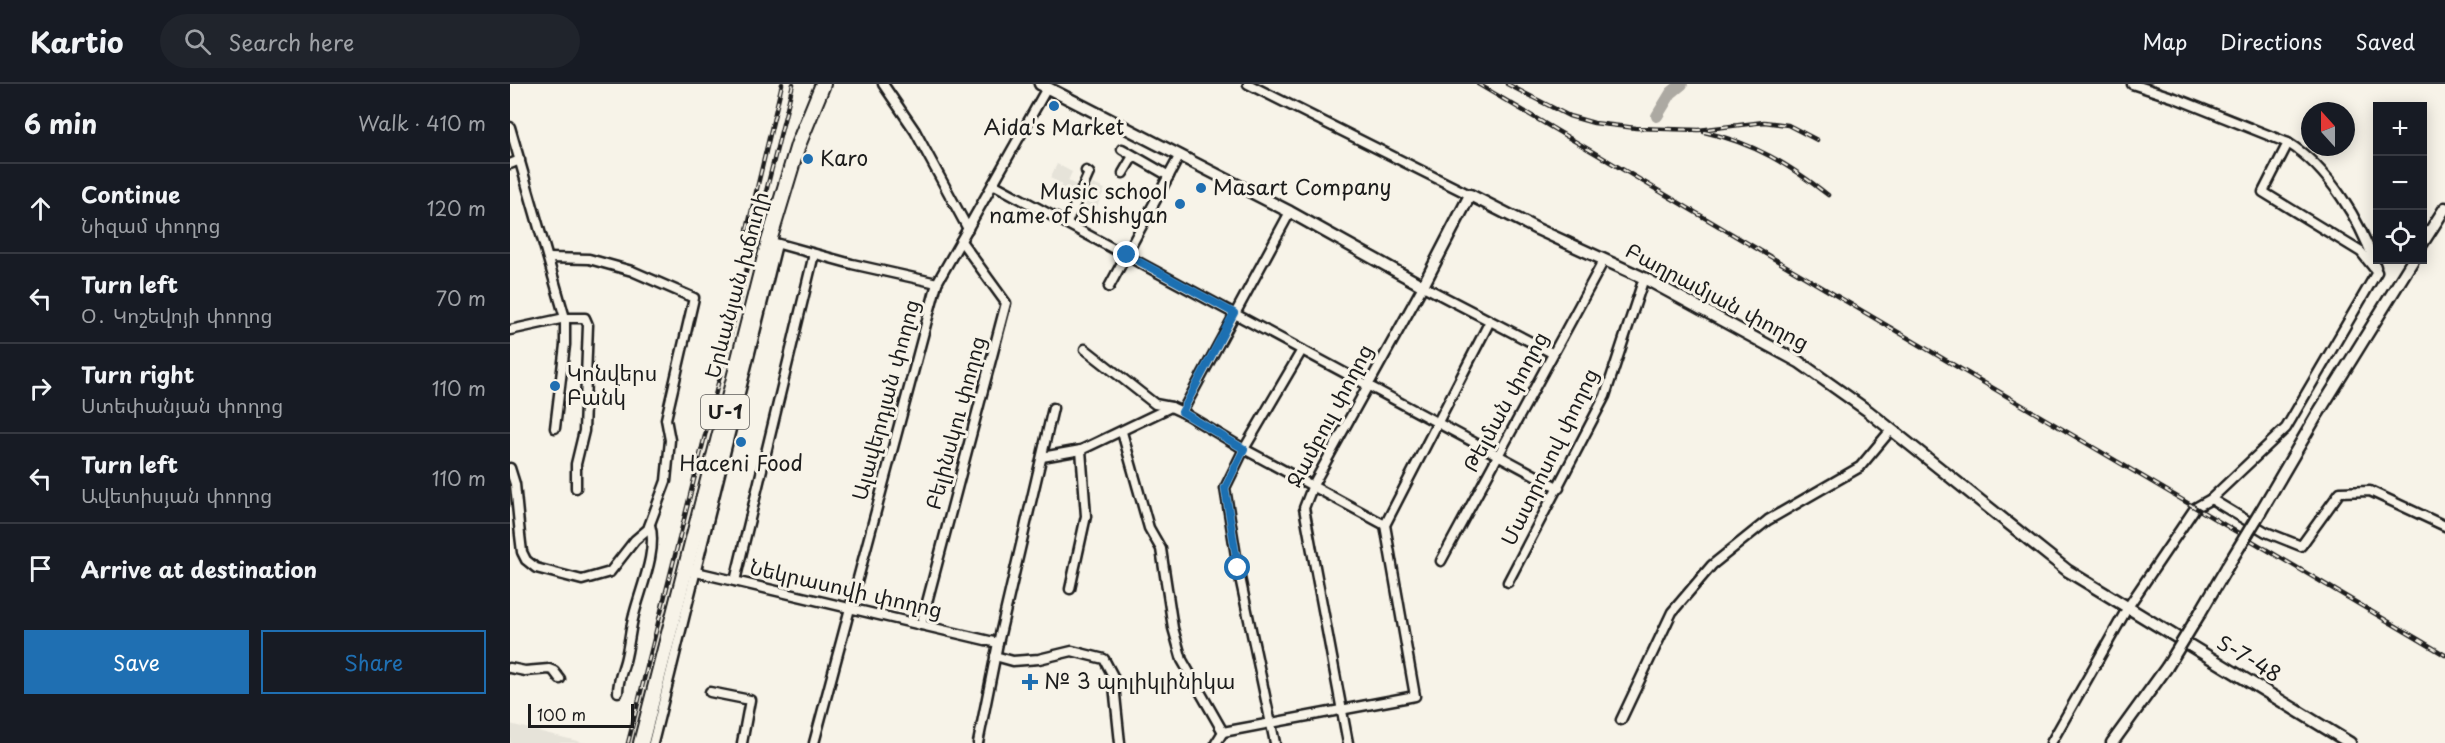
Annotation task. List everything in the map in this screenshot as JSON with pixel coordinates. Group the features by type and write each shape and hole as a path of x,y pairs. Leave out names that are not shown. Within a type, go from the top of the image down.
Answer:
{"highway":[{"name":"Երևանյան խճուղի","path":"641,743 690,571 798,145 823,84"}],"street":[{"path":"883,84 915,131 968,230"},
{"name":"Բաղրամյան փողոց","path":"1248,84 1537,229 1644,278 1799,362 1891,430 2068,571 2128,608"},
{"path":"2051,743 2128,608 2195,508 2211,499 2286,428 2377,272 2368,244 2347,204 2306,154 2288,143 2175,98 2132,84"},
{"path":"1043,86 1290,212 1423,286 1552,353"},
{"name":"Ալավերդյան փողոց","path":"814,743 937,284 993,184 1043,86"},
{"path":"510,127 565,318 565,345 555,428"},
{"path":"2288,143 2263,192 2361,252 2377,272"},
{"path":"1122,149 1169,176"},
{"path":"1109,287 1180,155"},
{"path":"1123,173 1133,156"},
{"path":"510,164 520,160"},
{"path":"1067,222 1089,173 1086,171"},
{"path":"993,184 1559,488"},
{"name":"Ջամբուլ փողոց","path":"1348,743 1304,508 1313,485 1423,286 1470,195"},
{"path":"2427,236 2445,208"},
{"path":"1182,412 1290,212"},
{"name":"Բելինսկու փողոց","path":"921,625 1006,303 961,241"},
{"path":"773,242 937,284"},
{"path":"735,581 814,254"},
{"path":"510,468 525,560 536,568 582,580 610,572 650,525 666,481 670,440 666,419 693,298 632,271 589,259 549,258"},
{"name":"Թելման փողոց","path":"1441,561 1604,260"},
{"path":"2112,743 2167,667 2317,415 2411,264"},
{"name":"Մատրոսով փողոց","path":"1508,582 1605,396 1644,278"},
{"path":"510,330 565,318 585,318 588,325 584,431 576,464 576,488"},
{"path":"1216,743 1223,732 1415,696 1385,525 1490,321"},
{"path":"1085,349 1155,405 1171,407 1182,412 1244,449 1385,525"},
{"path":"1275,743 1238,568 1225,488 1244,449 1302,350"},
{"path":"1041,457 1082,450 1171,407"},
{"path":"978,743 995,656 1053,408"},
{"path":"1622,720 1672,612 1712,565 1768,520 1860,466 1891,430"},
{"path":"1122,432 1149,528 1161,549 1173,628 1182,660 1223,732"},
{"path":"1070,590 1086,516 1082,450"},
{"path":"2211,499 2266,532 2301,546 2340,492 2370,491 2445,526"},
{"path":"618,692 634,614 647,569 652,532 650,525"},
{"path":"653,743 690,571"},
{"name":"Նեկրասովի փողոց","path":"690,571 998,643"},
{"name":"Տ-7-48","path":"2128,608 2350,743"},
{"path":"995,656 1013,661 1039,659 1072,651 1104,659 1113,676 1120,743"},
{"path":"510,668 525,671 549,669 554,671 560,679"},
{"path":"710,692 750,700 742,743"}],"shaded area":[{"path":"1057,164 1072,172 1068,181 1089,191 1093,184 1105,189 1095,211 1085,206 1089,196 1076,190 1070,202 1056,196 1062,184 1050,178"},
{"path":"510,724 585,743 510,743"}],"waterway":[{"path":"1657,116 1671,93 1682,84"}],"railway":[{"path":"747,230 782,84"},
{"path":"628,743 793,84"},
{"path":"1478,84 2445,655"},
{"path":"1507,84 1569,116 1594,123 1636,128 1699,130 1764,122 1788,125 1817,140"},
{"path":"1704,132 1739,142 1770,156 1828,195"}],"place":[{"name":"Aida's Market","path":"1054,106"},
{"name":"Karo","path":"808,159"},
{"name":"Masart Company","path":"1201,188"},
{"name":"Music school name of Shishyan","path":"1180,204"},
{"name":"Կոնվերս Բանկ","path":"555,386"},
{"name":"Haceni Food","path":"741,442"},
{"name":"№ 3 պոլիկլինիկա","path":"1030,682"}],"route":[{"path":"1127,255 1234,313 1182,412 1244,449 1225,488 1238,568"}]}
